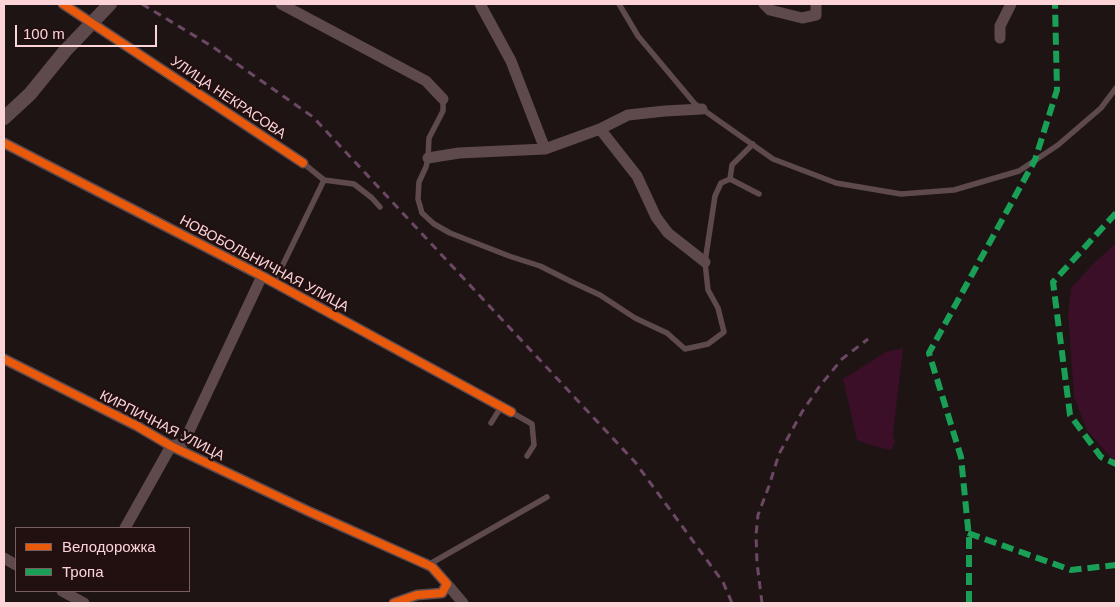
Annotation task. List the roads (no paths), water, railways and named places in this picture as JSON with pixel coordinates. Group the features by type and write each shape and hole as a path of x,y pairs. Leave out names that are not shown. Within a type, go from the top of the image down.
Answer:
{"street":[{"name":"УЛИЦА НЕКРАСОВА","path":"63,4 303,163"},
{"path":"4,118 30,94 65,51 110,4"},
{"path":"281,4 426,81 443,99"},
{"path":"480,4 512,61 545,149"},
{"path":"764,4 770,10 802,18 816,15 816,4"},
{"path":"1000,38 1000,26 1011,4"},
{"path":"428,158 459,153 545,149 600,129 628,115 702,109"},
{"path":"600,129 637,176 656,217 668,233 705,262"},
{"name":"НОВОБОЛЬНИЧНАЯ УЛИЦА","path":"4,143 262,276 506,410"},
{"path":"126,527 172,446 184,442 262,276"},
{"name":"КИРПИЧНАЯ УЛИЦА","path":"4,360 137,426 172,446 310,512 428,565"},
{"path":"4,558 15,564"},
{"path":"428,565 432,567 463,603"},
{"path":"394,603 417,595 442,593 447,584"},
{"path":"64,592 84,603"}],"lane":[{"path":"619,4 638,36 695,104 773,159 836,183 901,194 954,190 1018,171 1058,145 1101,108 1116,88"},
{"path":"443,99 443,111 429,138 426,167 419,182 418,199 422,213 434,224 450,233 540,266 600,294 635,318 667,333 685,348 708,344 724,332 718,308 708,290 705,262 715,196 721,183 730,179"},
{"path":"730,179 732,165 753,144"},
{"path":"303,163 324,180 354,184 380,207"},
{"path":"730,179 759,194"},
{"path":"274,283 324,180"},
{"path":"491,423 506,410 532,424 534,445 527,456"},
{"path":"428,565 548,496"}],"railway":[{"path":"142,4 213,47 313,117 635,462 723,582 732,603"},
{"path":"762,603 757,563 756,535 758,515 779,454 802,412 819,387 842,359 868,339"}]}
